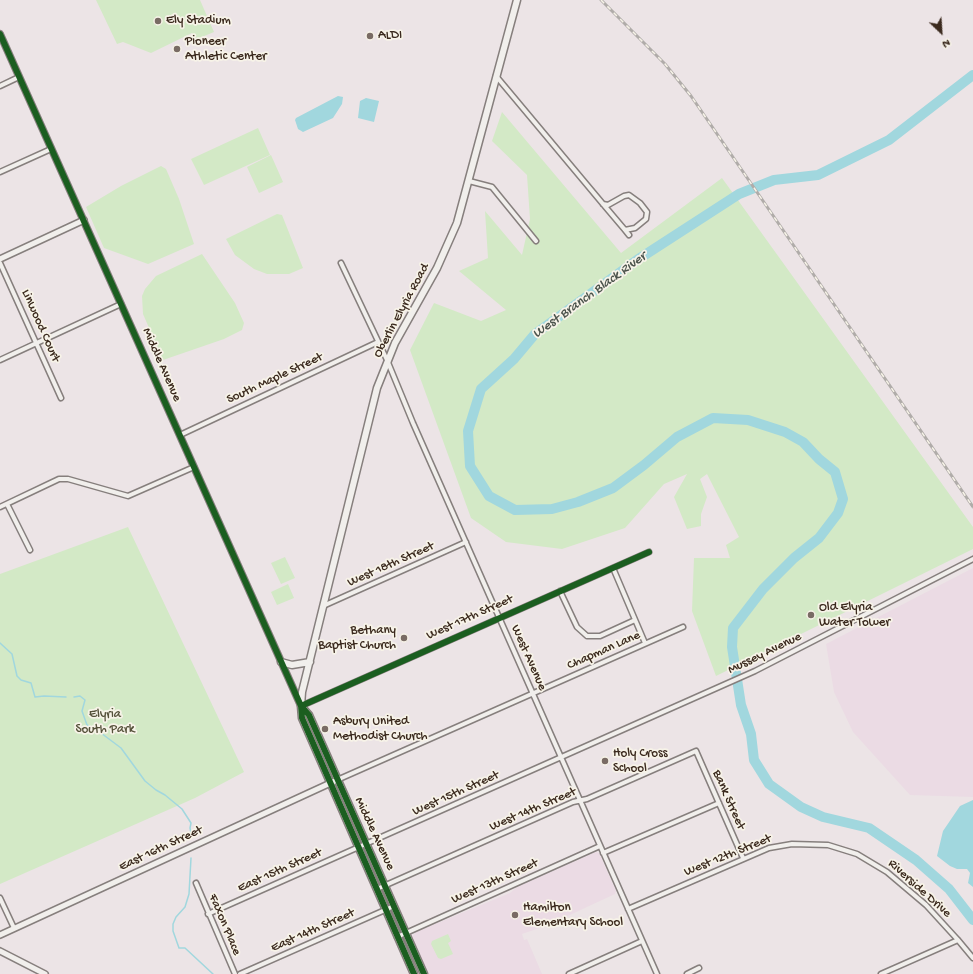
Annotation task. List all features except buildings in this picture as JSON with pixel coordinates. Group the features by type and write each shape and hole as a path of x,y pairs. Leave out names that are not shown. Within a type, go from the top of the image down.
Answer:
{"main road":[{"name":"Oberlin Elyria Road","path":"300,706 377,388 387,360 448,246 457,223 517,0"},
{"path":"281,662 292,665 310,662"},
{"name":"Middle Avenue","path":"300,706 309,715 424,974"},
{"name":"Middle Avenue","path":"300,706 302,718 386,909 412,974"}],"street":[{"name":"Middle Avenue","path":"0,34 122,304 300,706"},
{"path":"496,76 629,235"},
{"path":"0,86 19,77"},
{"path":"0,172 51,149"},
{"path":"469,181 492,188 536,241"},
{"path":"603,204 608,205 626,195 632,196 640,203 647,212 646,219 635,228 625,230"},
{"path":"0,259 84,220"},
{"name":"Linwood Court","path":"0,263 61,398"},
{"name":"West Avenue","path":"341,263 387,360 657,974"},
{"path":"0,360 122,304"},
{"name":"South Maple Street","path":"180,434 378,342"},
{"path":"0,507 62,478 128,496 194,467"},
{"path":"7,504 30,550"},
{"name":"West 18th Street","path":"323,606 466,542"},
{"name":"West 17th Street","path":"300,706 649,552"},
{"name":"Mussey Avenue","path":"561,758 749,674 973,559"},
{"path":"612,568 645,643"},
{"path":"560,591 577,627 587,636 600,636 635,620"},
{"name":"Chapman Lane","path":"337,780 683,627"},
{"name":"West 14th Street","path":"377,889 696,751"},
{"name":"Bank Street","path":"696,751 743,858"},
{"name":"West 15th Street","path":"359,847 561,758"},
{"name":"East 16th Street","path":"0,935 337,780"},
{"path":"603,853 718,803"},
{"name":"West 12th Street","path":"628,909 769,848 792,844 816,844 841,848"},
{"name":"West 13th Street","path":"397,937 600,846"},
{"name":"East 15th Street","path":"208,914 359,847"},
{"name":"Riverside Drive","path":"841,848 868,859 887,872 926,906 973,958"},
{"name":"Faxon Place","path":"196,884 235,974"},
{"path":"0,898 14,928"},
{"name":"East 14th Street","path":"240,974 394,906"},
{"path":"881,974 958,940"},
{"path":"569,974 642,941"},
{"path":"0,951 45,974"},
{"path":"687,974 699,968"}],"shaded area":[{"path":"973,568 973,797 910,795 853,732 834,692 826,644"},
{"name":"Hamilton Elementary School","path":"596,852 599,853 616,891 615,894 546,926 522,934 524,940 527,939 542,974 427,974 412,939 416,932 510,893 517,887"}],"green space":[{"name":"Ely Stadium","path":"96,0 200,0 214,32 197,39 198,43 196,44 192,33 151,53 123,42 117,44"},
{"path":"502,112 621,253 722,178 973,527 973,549 716,676 692,611 694,558 730,558 726,545 739,537 707,474 700,479 707,497 701,514 701,526 687,529 674,497 687,474 664,484 625,528 562,549 506,542 471,518 410,350 434,303 481,321 506,310 459,271 488,258 485,211 522,255 530,219 527,175 492,141"},
{"path":"258,128 270,155 204,185 191,159"},
{"path":"271,155 283,182 259,193 247,167"},
{"path":"161,166 166,169 179,199 194,244 148,264 104,248 86,207 121,186"},
{"path":"277,214 282,215 303,268 289,274 267,274 254,269 235,255 226,239"},
{"path":"202,254 235,303 244,323 242,330 224,339 163,360 143,314 142,296 145,289 156,276"},
{"name":"Elyria South Park","path":"128,527 244,772 195,798 0,884 0,574"},
{"path":"285,557 295,578 281,584 271,563"},
{"path":"288,584 294,598 277,605 271,592"},
{"path":"448,934 451,941 448,943 453,954 441,959 438,958 431,944 432,941"}],"water":[{"path":"338,96 343,97 342,104 333,118 303,132 298,129 295,120 296,118"},
{"path":"366,98 379,101 374,122 358,118 360,101"},
{"path":"973,800 973,887 968,883 970,873 967,869 957,869 950,866 937,856 943,831 960,806"}],"waterway":[{"name":"West Branch Black River","path":"973,75 889,140 818,175 774,180 739,194 637,260 535,334 514,359 481,389 468,431 470,466 489,496 515,510 552,509 578,502 613,488 644,465 677,437 713,418 748,420 785,432 803,442 819,459 835,472 843,499 838,513 819,538 794,558 763,589 733,628 732,647 741,705 751,734 754,760 769,784 801,807 823,817 869,828 916,860 949,889 973,920"},
{"path":"0,643 12,654 17,676 21,680 31,683 35,697 66,697"},
{"path":"74,697 80,696 85,700 82,711 87,725 101,733 121,748 145,781 182,809 191,823 190,828 192,837"},
{"path":"191,858 189,894 185,907 176,917 173,924 173,931 179,948 185,948 213,974"}],"railway":[{"path":"601,0 665,64 691,96 973,507"}],"cycle path":[{"path":"0,34 301,706 302,718 414,974"},
{"path":"301,706 649,552"},
{"path":"301,706 309,715 424,974"}],"place":[{"name":"Ely Stadium","path":"158,21"},
{"name":"ALDI","path":"370,36"},
{"name":"Pioneer Athletic Center","path":"177,49"},
{"name":"Old Elyria Water Tower","path":"811,615"},
{"name":"Bethany Baptist Church","path":"404,638"},
{"name":"Asbury United Methodist Church","path":"325,729"},
{"name":"Holy Cross School","path":"605,761"},
{"name":"Hamilton Elementary School","path":"515,915"}]}
